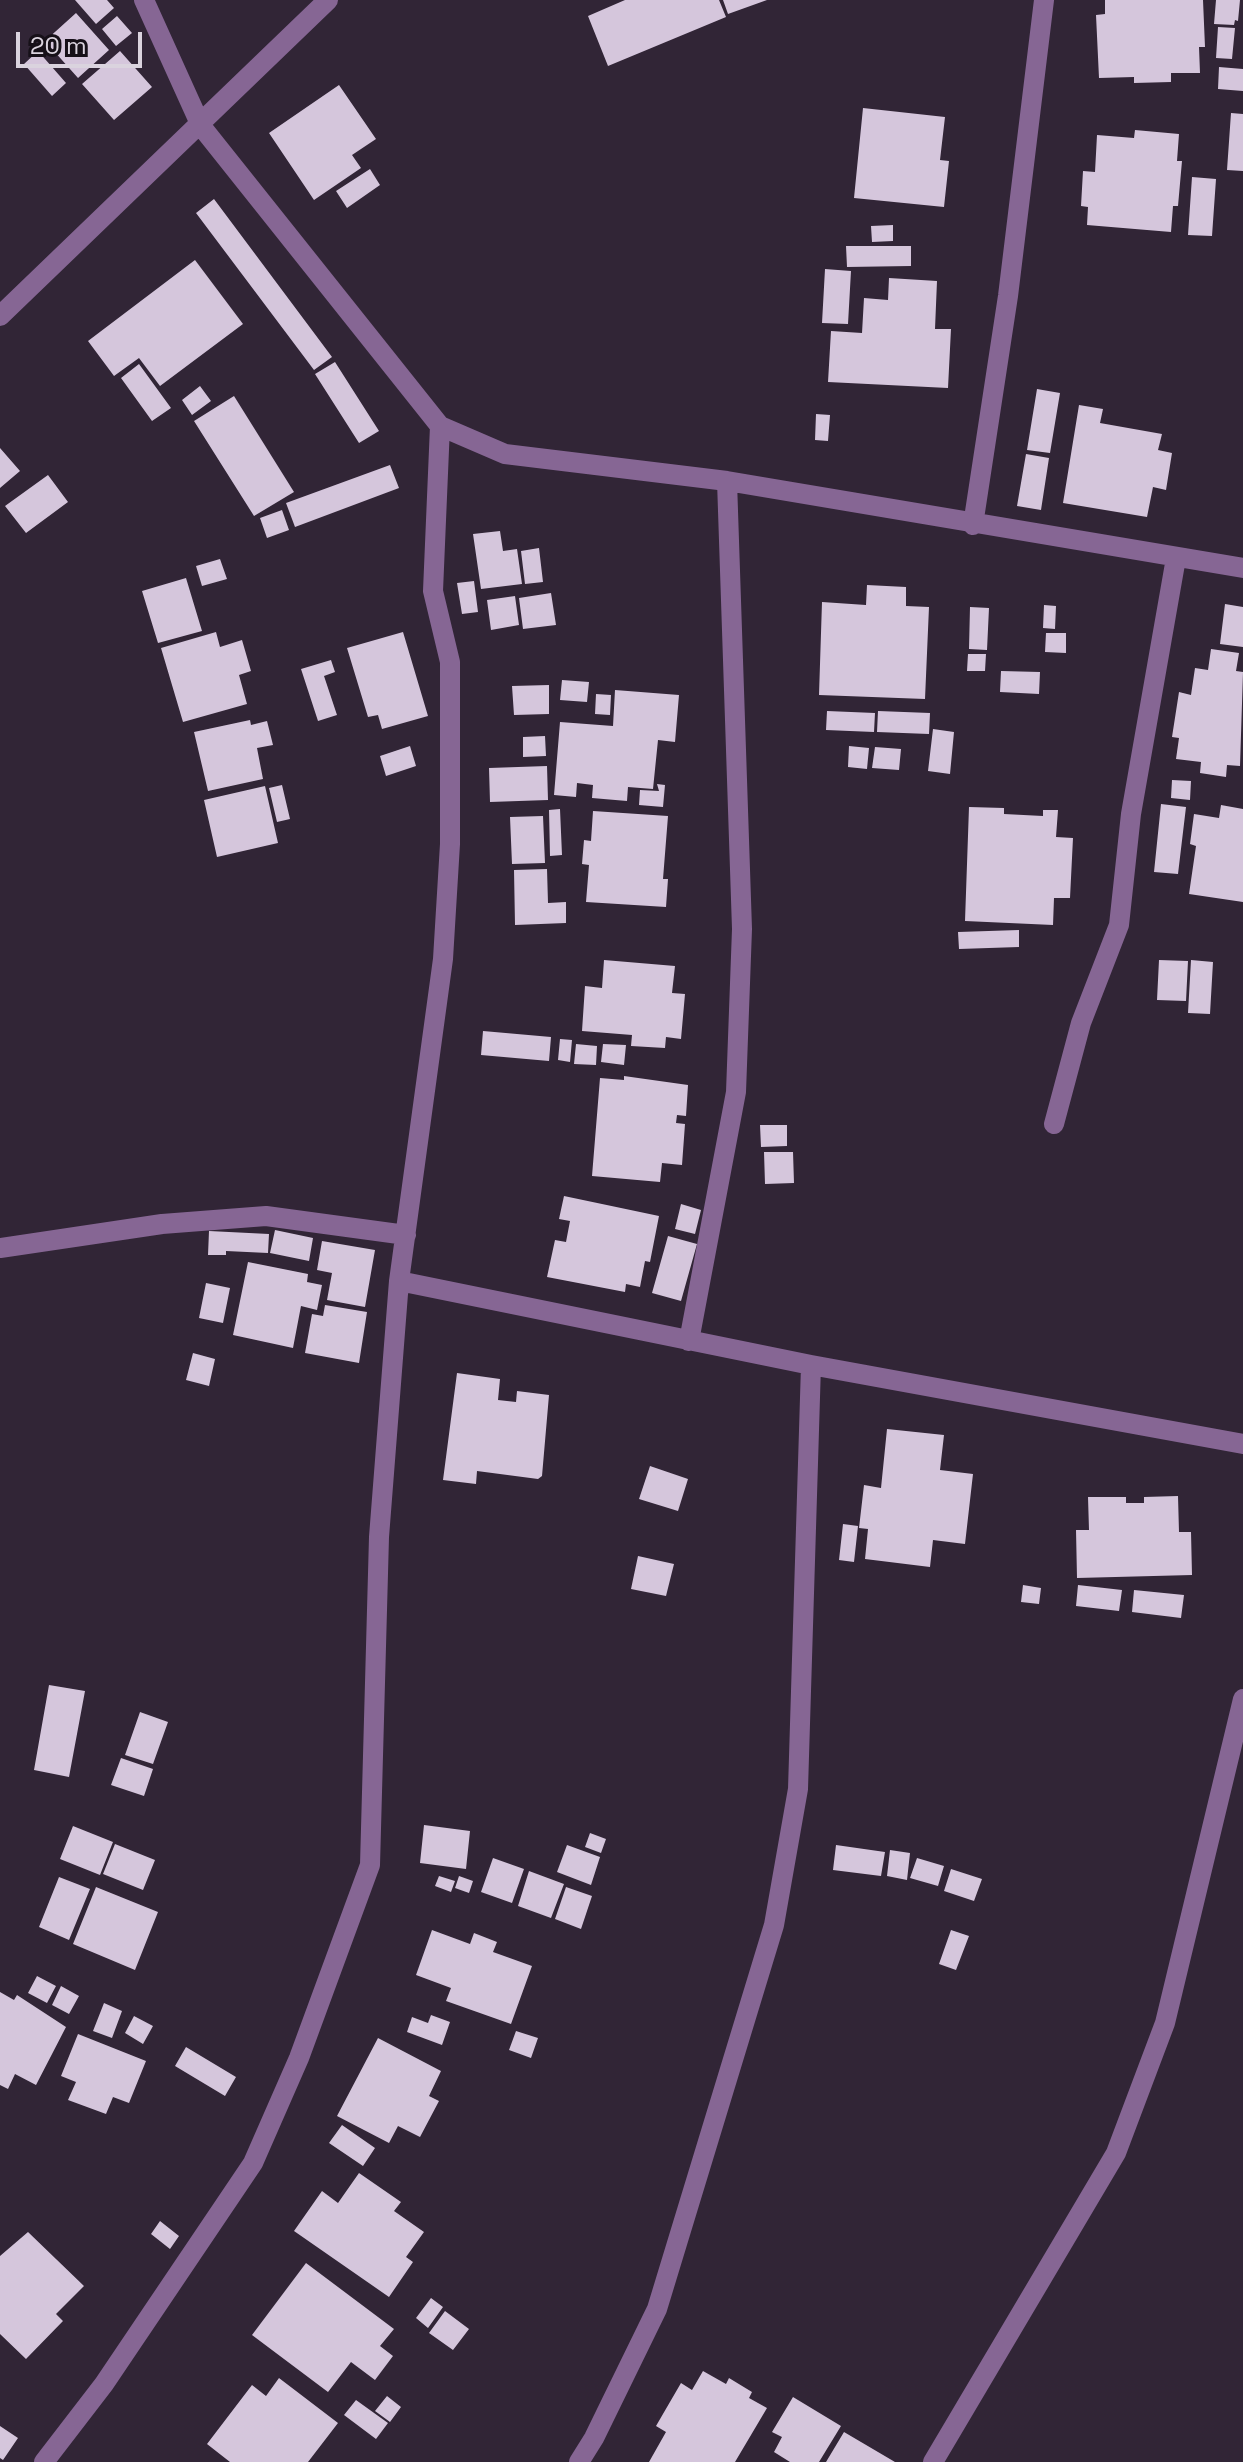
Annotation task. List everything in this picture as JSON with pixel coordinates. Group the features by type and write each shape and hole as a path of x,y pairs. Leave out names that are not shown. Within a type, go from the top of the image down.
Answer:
{"street":[{"path":"144,0 201,126 440,426 505,454 727,481 973,525 1243,568"},
{"path":"0,316 201,126 328,0"},
{"path":"973,525 1008,296 1044,0"},
{"path":"44,2462 104,2384 253,2163 299,2058 370,1865 379,1537 399,1281 443,959 450,844 450,662 433,591 440,426"},
{"path":"689,1341 736,1092 742,929 727,481"},
{"path":"1054,1124 1081,1023 1119,925 1131,814 1176,558"},
{"path":"0,1248 162,1224 266,1216 406,1235"},
{"path":"399,1281 811,1365 1243,1444"},
{"path":"579,2462 594,2438 657,2309 774,1925 798,1789 811,1365"},
{"path":"933,2462 1116,2153 1165,2023 1243,1699"}],"building":[{"path":"75,0 107,0 114,8 96,24"},
{"path":"625,0 719,0 726,17 608,66 588,16"},
{"path":"723,0 767,0 728,14"},
{"path":"1105,0 1203,0 1205,47 1199,47 1200,73 1171,73 1171,82 1134,83 1134,77 1099,78 1096,15 1105,14"},
{"path":"1216,0 1240,0 1238,21 1235,20 1234,25 1214,24"},
{"path":"76,13 109,50 78,78 45,41"},
{"path":"117,16 132,33 116,46 102,29"},
{"path":"1218,27 1235,28 1232,59 1216,58"},
{"path":"38,51 66,83 52,96 24,64"},
{"path":"120,51 152,87 114,120 82,84"},
{"path":"1219,67 1243,69 1243,91 1218,89"},
{"path":"339,85 376,139 352,155 361,168 314,200 269,133"},
{"path":"863,108 945,117 940,160 949,161 944,207 854,198"},
{"path":"1231,113 1243,114 1243,171 1227,170"},
{"path":"1135,130 1179,134 1177,161 1182,161 1178,206 1173,206 1171,232 1087,225 1088,207 1081,206 1083,171 1095,172 1097,135 1134,138"},
{"path":"370,169 380,185 347,208 336,191"},
{"path":"1192,177 1216,179 1212,236 1188,235"},
{"path":"214,199 332,357 314,370 196,213"},
{"path":"893,225 893,241 872,242 871,226"},
{"path":"846,246 911,246 911,266 847,267"},
{"path":"195,260 243,324 160,386 139,358 114,376 88,341"},
{"path":"825,269 851,271 848,324 822,323"},
{"path":"889,278 937,281 935,329 951,329 948,388 828,382 831,331 862,333 864,298 888,300"},
{"path":"335,362 379,431 359,443 315,374"},
{"path":"139,364 171,408 152,421 121,378"},
{"path":"200,386 211,401 192,415 182,400"},
{"path":"1037,389 1060,393 1050,453 1027,450"},
{"path":"234,396 294,492 254,516 194,421"},
{"path":"1079,405 1103,409 1100,423 1162,434 1158,450 1172,453 1166,490 1153,487 1147,517 1063,503"},
{"path":"816,414 830,415 828,441 815,440"},
{"path":"0,448 20,471 0,488"},
{"path":"1026,454 1049,458 1041,510 1017,506"},
{"path":"390,465 399,488 295,527 286,503"},
{"path":"48,475 68,502 26,533 5,506"},
{"path":"282,510 289,530 267,538 260,518"},
{"path":"500,531 503,551 517,549 522,584 481,589 473,534"},
{"path":"539,548 543,582 525,584 521,551"},
{"path":"220,559 227,579 202,586 196,566"},
{"path":"186,578 202,631 158,643 142,591"},
{"path":"474,581 478,612 462,614 457,583"},
{"path":"867,585 906,587 906,606 929,607 925,699 819,695 822,602 866,605"},
{"path":"551,593 556,625 523,629 519,598"},
{"path":"515,596 519,625 491,630 487,600"},
{"path":"1225,604 1243,607 1243,647 1220,644"},
{"path":"1044,605 1056,606 1055,629 1043,628"},
{"path":"970,607 989,608 987,650 969,649"},
{"path":"216,632 220,647 242,640 251,671 239,675 247,704 183,722 161,648"},
{"path":"403,632 428,716 382,729 378,715 368,717 347,648"},
{"path":"1046,633 1066,633 1066,653 1045,652"},
{"path":"1211,649 1239,653 1236,671 1243,672 1240,766 1227,765 1226,777 1200,773 1201,762 1176,759 1179,738 1172,737 1179,692 1191,695 1195,668 1208,670"},
{"path":"968,654 986,654 985,671 967,671"},
{"path":"331,660 335,672 324,676 337,715 318,721 301,669"},
{"path":"1001,671 1040,672 1039,694 1000,692"},
{"path":"562,680 589,682 587,702 560,700"},
{"path":"549,685 549,714 514,715 512,686"},
{"path":"615,690 679,695 675,742 658,740 653,789 628,787 627,801 592,798 593,785 577,783 576,797 554,795 560,722 613,726"},
{"path":"596,694 611,695 610,715 595,714"},
{"path":"827,711 875,713 874,732 826,730"},
{"path":"878,711 930,713 929,734 877,732"},
{"path":"250,720 251,725 267,721 273,745 257,748 263,779 208,791 194,732"},
{"path":"933,729 954,732 950,774 928,771"},
{"path":"545,736 546,756 523,757 523,737"},
{"path":"410,746 416,766 386,776 380,756"},
{"path":"849,746 869,748 867,769 848,767"},
{"path":"875,747 901,749 899,770 872,768"},
{"path":"547,766 548,800 490,802 489,768"},
{"path":"1172,780 1191,781 1190,800 1171,798"},
{"path":"657,784 665,785 663,807 639,805 640,790 659,791"},
{"path":"282,785 290,819 277,822 269,788"},
{"path":"265,786 278,843 217,857 204,800"},
{"path":"1161,804 1186,807 1178,874 1154,872"},
{"path":"1221,805 1243,809 1243,902 1189,894 1196,846 1190,844 1194,814 1219,818"},
{"path":"969,807 1004,808 1004,814 1043,816 1043,810 1058,810 1056,837 1073,838 1070,898 1054,898 1053,925 965,921"},
{"path":"560,809 562,855 550,856 549,810"},
{"path":"593,811 668,816 663,879 668,879 666,907 586,902 589,865 582,864 584,840 591,841"},
{"path":"543,816 545,863 512,864 510,817"},
{"path":"547,869 548,903 566,902 566,923 515,925 514,870"},
{"path":"1019,930 1019,947 959,949 958,932"},
{"path":"604,960 675,966 672,993 685,994 681,1039 666,1037 665,1048 631,1046 632,1035 582,1031 585,986 602,988"},
{"path":"1159,960 1188,961 1186,1001 1157,1000"},
{"path":"1191,960 1213,962 1210,1014 1188,1013"},
{"path":"483,1031 551,1037 549,1061 481,1055"},
{"path":"560,1039 572,1040 570,1062 558,1060"},
{"path":"576,1044 597,1046 596,1065 574,1064"},
{"path":"603,1044 626,1045 624,1065 601,1062"},
{"path":"624,1076 688,1085 686,1116 677,1115 676,1123 685,1124 682,1165 662,1163 660,1182 592,1176 600,1078 624,1080"},
{"path":"760,1125 787,1125 787,1146 761,1147"},
{"path":"764,1152 793,1152 794,1183 765,1184"},
{"path":"564,1196 659,1216 650,1262 645,1261 640,1287 626,1284 625,1292 547,1277 555,1240 566,1242 570,1221 559,1219"},
{"path":"681,1204 701,1210 695,1234 675,1229"},
{"path":"275,1230 313,1238 309,1261 270,1253"},
{"path":"209,1231 269,1234 268,1253 226,1251 226,1255 208,1255"},
{"path":"668,1236 697,1244 681,1301 652,1293"},
{"path":"322,1241 375,1250 365,1307 327,1300 332,1273 317,1270"},
{"path":"248,1262 308,1274 307,1282 322,1285 317,1310 301,1306 293,1348 233,1335"},
{"path":"206,1283 230,1288 223,1323 199,1318"},
{"path":"325,1305 367,1312 359,1363 305,1353 312,1314 323,1316"},
{"path":"193,1353 215,1359 209,1386 186,1380"},
{"path":"457,1373 500,1379 498,1400 516,1402 517,1391 549,1395 542,1476 538,1479 477,1471 476,1484 443,1480"},
{"path":"887,1429 944,1435 940,1470 973,1474 965,1544 933,1540 930,1567 865,1559 868,1529 859,1528 864,1485 881,1488"},
{"path":"650,1466 688,1479 678,1511 639,1499"},
{"path":"1178,1496 1179,1532 1191,1532 1192,1575 1077,1578 1076,1530 1089,1530 1088,1497 1126,1497 1126,1503 1144,1503 1144,1497"},
{"path":"843,1524 858,1526 854,1562 839,1560"},
{"path":"638,1556 674,1564 666,1596 631,1589"},
{"path":"1023,1585 1041,1588 1039,1604 1021,1602"},
{"path":"1078,1585 1122,1590 1119,1611 1076,1606"},
{"path":"1134,1590 1184,1595 1181,1618 1132,1612"},
{"path":"49,1685 85,1691 69,1777 34,1770"},
{"path":"140,1712 168,1722 153,1764 125,1755"},
{"path":"121,1758 153,1769 144,1796 111,1785"},
{"path":"424,1825 470,1831 466,1869 420,1863"},
{"path":"73,1826 113,1842 100,1875 60,1859"},
{"path":"590,1833 606,1839 601,1853 585,1847"},
{"path":"115,1844 155,1860 143,1890 103,1874"},
{"path":"567,1845 600,1857 591,1885 557,1872"},
{"path":"836,1845 885,1852 881,1876 833,1870"},
{"path":"890,1850 910,1853 907,1880 887,1876"},
{"path":"493,1858 524,1869 512,1903 481,1892"},
{"path":"917,1858 944,1866 938,1886 910,1878"},
{"path":"951,1869 982,1879 974,1901 944,1891"},
{"path":"529,1871 564,1884 551,1918 518,1906"},
{"path":"439,1876 455,1881 451,1892 435,1886"},
{"path":"459,1876 473,1881 469,1893 455,1888"},
{"path":"59,1877 90,1889 69,1940 39,1927"},
{"path":"96,1887 158,1912 135,1970 73,1944"},
{"path":"566,1887 592,1896 581,1929 555,1919"},
{"path":"432,1930 470,1944 474,1933 497,1942 493,1952 532,1966 511,2024 446,2001 451,1988 416,1975"},
{"path":"951,1930 969,1936 956,1970 939,1964"},
{"path":"37,1976 56,1986 47,2003 28,1993"},
{"path":"61,1986 79,1996 69,2014 52,2005"},
{"path":"0,1992 14,2000 17,1995 66,2027 36,2085 15,2074 8,2089 0,2085"},
{"path":"104,2003 122,2011 112,2038 93,2031"},
{"path":"431,2015 450,2022 442,2045 407,2032 412,2017 428,2023"},
{"path":"134,2016 153,2026 143,2044 125,2033"},
{"path":"516,2031 538,2038 531,2058 509,2050"},
{"path":"78,2034 146,2061 129,2103 113,2097 106,2114 68,2100 76,2082 61,2076"},
{"path":"378,2038 441,2071 429,2096 439,2101 420,2137 398,2126 389,2143 337,2116"},
{"path":"186,2047 236,2077 225,2096 175,2066"},
{"path":"342,2125 375,2148 363,2166 329,2143"},
{"path":"359,2173 401,2202 394,2211 424,2232 406,2257 413,2262 389,2297 294,2231 322,2191 338,2203"},
{"path":"160,2221 179,2236 170,2249 151,2234"},
{"path":"28,2232 84,2286 56,2314 63,2321 26,2359 0,2334 0,2256"},
{"path":"306,2263 394,2329 380,2346 393,2356 375,2380 351,2362 328,2392 252,2335"},
{"path":"431,2298 443,2307 428,2328 416,2318"},
{"path":"445,2311 469,2329 453,2350 429,2333"},
{"path":"703,2371 726,2384 729,2378 752,2392 749,2398 767,2408 735,2462 649,2462 666,2432 656,2426 681,2383 692,2390"},
{"path":"279,2378 338,2423 308,2462 230,2462 207,2444 252,2385 266,2396"},
{"path":"387,2396 401,2407 390,2422 375,2411"},
{"path":"793,2397 841,2426 819,2462 790,2462 774,2452 782,2437 772,2432"},
{"path":"356,2400 388,2423 376,2439 344,2415"},
{"path":"0,2426 18,2438 3,2460 0,2458"},
{"path":"844,2432 895,2462 826,2462"}]}
